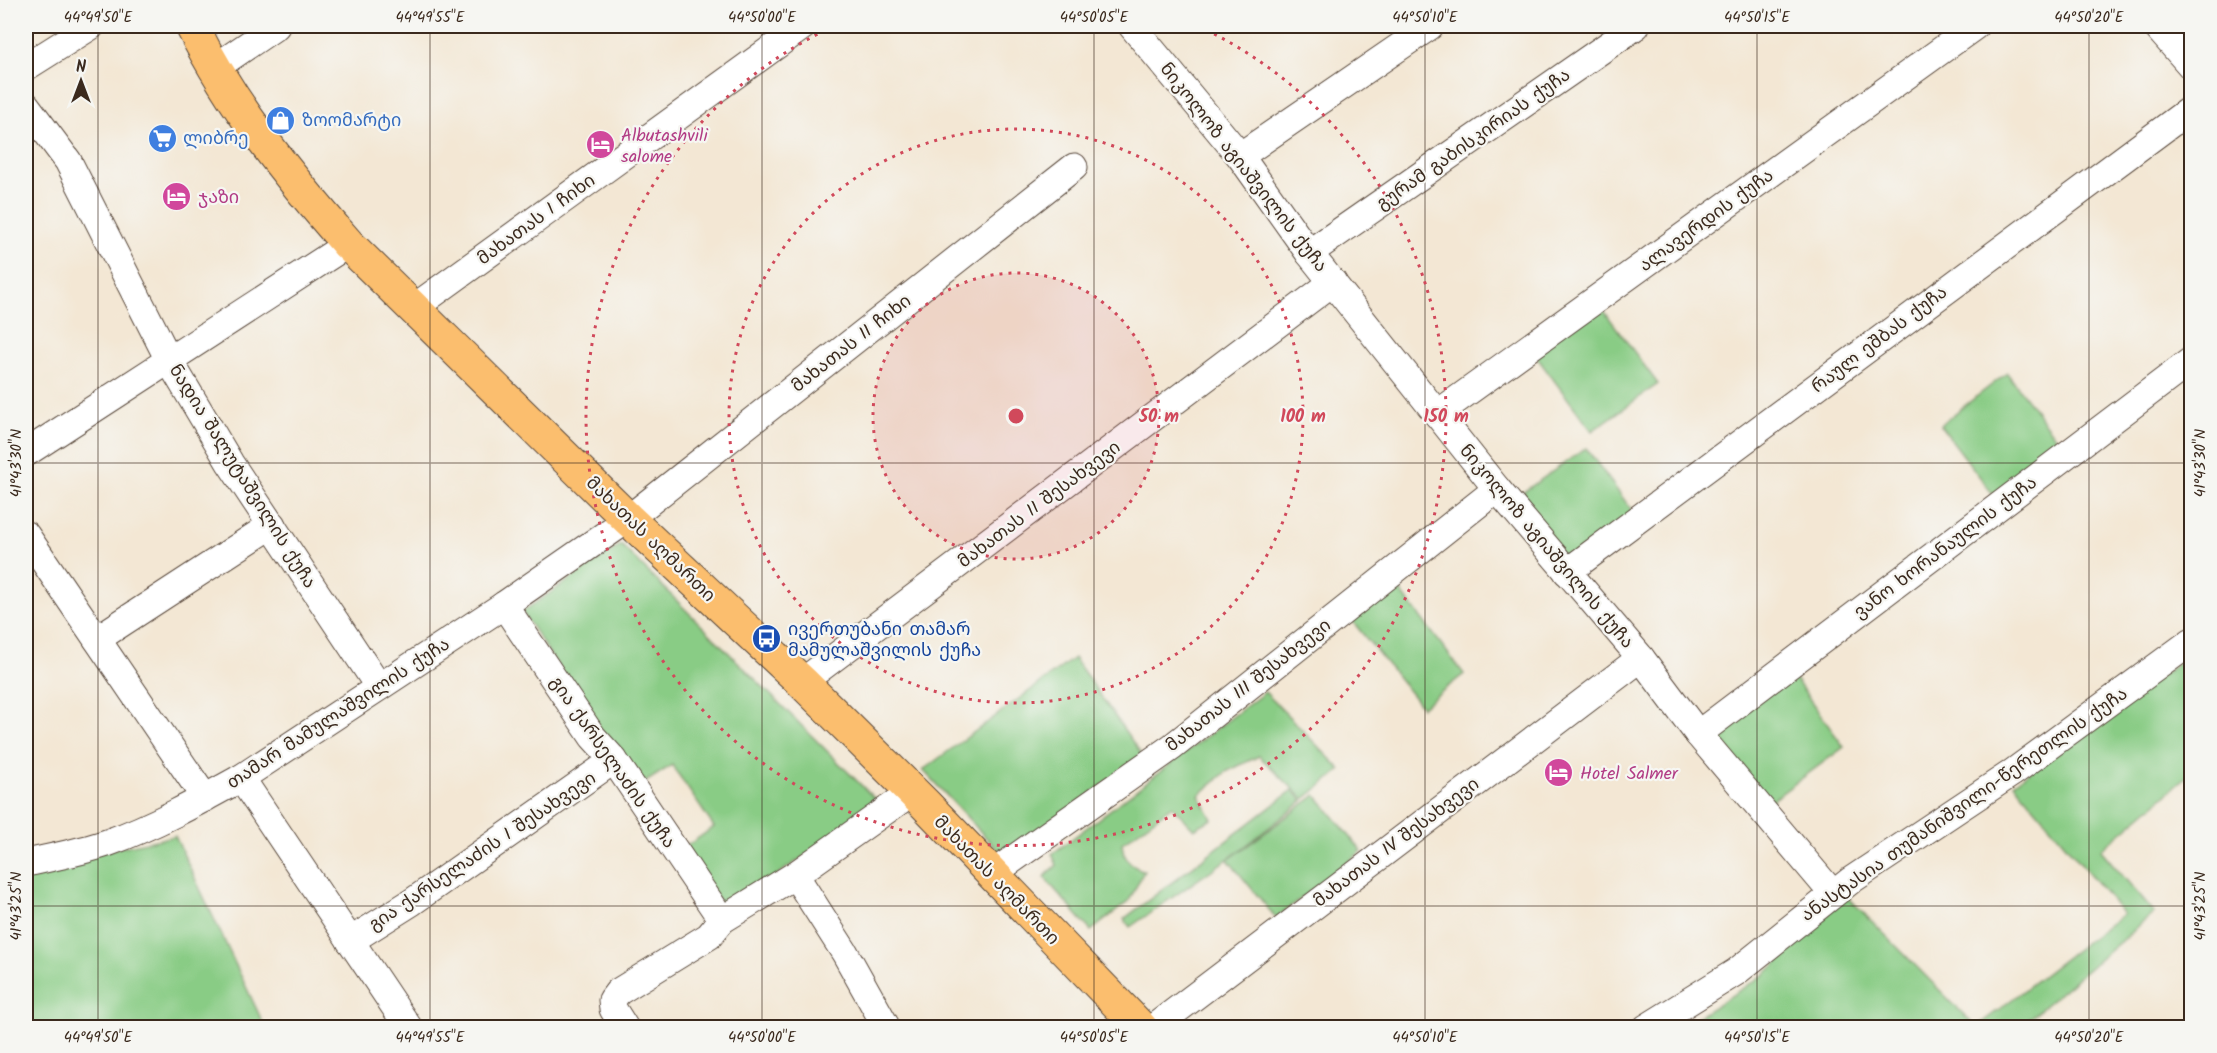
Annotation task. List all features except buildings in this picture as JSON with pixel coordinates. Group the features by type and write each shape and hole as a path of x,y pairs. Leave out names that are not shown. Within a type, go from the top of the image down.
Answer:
{"main road":[{"name":"მახათას აღმართი","path":"192,26 213,69 304,192 348,244 415,307 628,519 802,682 1141,1028"}],"street":[{"path":"26,67 91,26"},
{"path":"213,69 276,26"},
{"name":"მახათას I ჩიხი","path":"415,307 803,26"},
{"name":"ნიკოლოზ აგიაშვილის ქუჩა","path":"1132,26 1240,156 1309,253 1497,489 1641,658 1698,734 1833,894"},
{"path":"1240,156 1430,26"},
{"name":"გურამ გაბისკირიას ქუჩა","path":"1309,253 1636,26"},
{"name":"ალავერდის ქუჩა","path":"1437,414 1975,26"},
{"path":"2156,26 2192,67"},
{"name":"ნადია შალუტაშვილის ქუჩა","path":"26,105 56,143 77,177 169,360 230,463 379,687"},
{"name":"რაულ ეშბას ქუჩა","path":"1568,572 2192,108"},
{"name":"მახათას II ჩიხი","path":"628,519 1074,167"},
{"path":"26,453 348,244"},
{"name":"მახათას II შესახვევი","path":"802,682 1333,282"},
{"name":"ვანო ხორანაულის ქუჩა","path":"1698,734 2192,360"},
{"name":"მახათას III შესახვევი","path":"992,874 1172,747 1497,489"},
{"name":"თამარ მამულაშვილის ქუჩა","path":"26,863 106,843 172,816 241,778 504,605 628,519"},
{"path":"97,639 272,525"},
{"path":"26,535 205,798"},
{"name":"გია ქარსელაძის ქუჩა","path":"504,605 593,737 614,760 722,920"},
{"name":"ანასტასია თუმანიშვილი-წერეთლის ქუჩა","path":"1646,1028 1736,972 1833,894 2012,773 2192,641"},
{"name":"მახათას IV შესახვევი","path":"1153,1028 1641,658"},
{"name":"გია ქარსელაძის I შესახვევი","path":"350,941 412,902 614,760"},
{"path":"241,778 409,1028"},
{"path":"625,1028 614,1009 612,1000 618,992 710,936 722,920 795,875 912,792"},
{"path":"795,875 845,953 887,1028"}],"green space":[{"path":"1599,304 1658,384 1592,431 1532,351"},
{"path":"2007,373 2062,446 1995,497 1940,425"},
{"path":"1586,448 1634,513 1567,564 1512,500"},
{"path":"621,545 880,804 726,910 681,850 714,827 672,765 638,787 522,612"},
{"path":"1389,576 1464,674 1422,707 1345,612"},
{"path":"2191,654 2191,773 2101,850 2154,913 2022,1025 2023,1027 1680,1028 1764,975 1809,934 1846,895 1976,1027 2123,914 2014,783"},
{"path":"1074,658 1142,755 1005,858 923,770"},
{"path":"1790,672 1844,747 1767,804 1710,734"},
{"path":"1265,692 1341,770 1304,799 1259,756 1226,772 1199,795 1212,819 1194,829 1172,806 1122,843 1128,861 1144,871 1129,901 1091,931 1044,877 1057,865 1052,854"},
{"path":"1293,790 1303,801 1239,851 1130,927 1124,919"},
{"path":"1316,795 1362,851 1276,918 1228,860"},
{"path":"175,836 265,1027 26,1027 26,867"}],"place":[{"name":"ზოომარტი","path":"281,120"},
{"name":"ლიბრე","path":"162,138"},
{"name":"Albutashvili salome","path":"600,145"},
{"name":"ჯაზი","path":"177,197"},
{"name":"ივერთუბანი თამარ მამულაშვილის ქუჩა","path":"767,639"},
{"name":"Hotel Salmer","path":"1559,773"}]}
